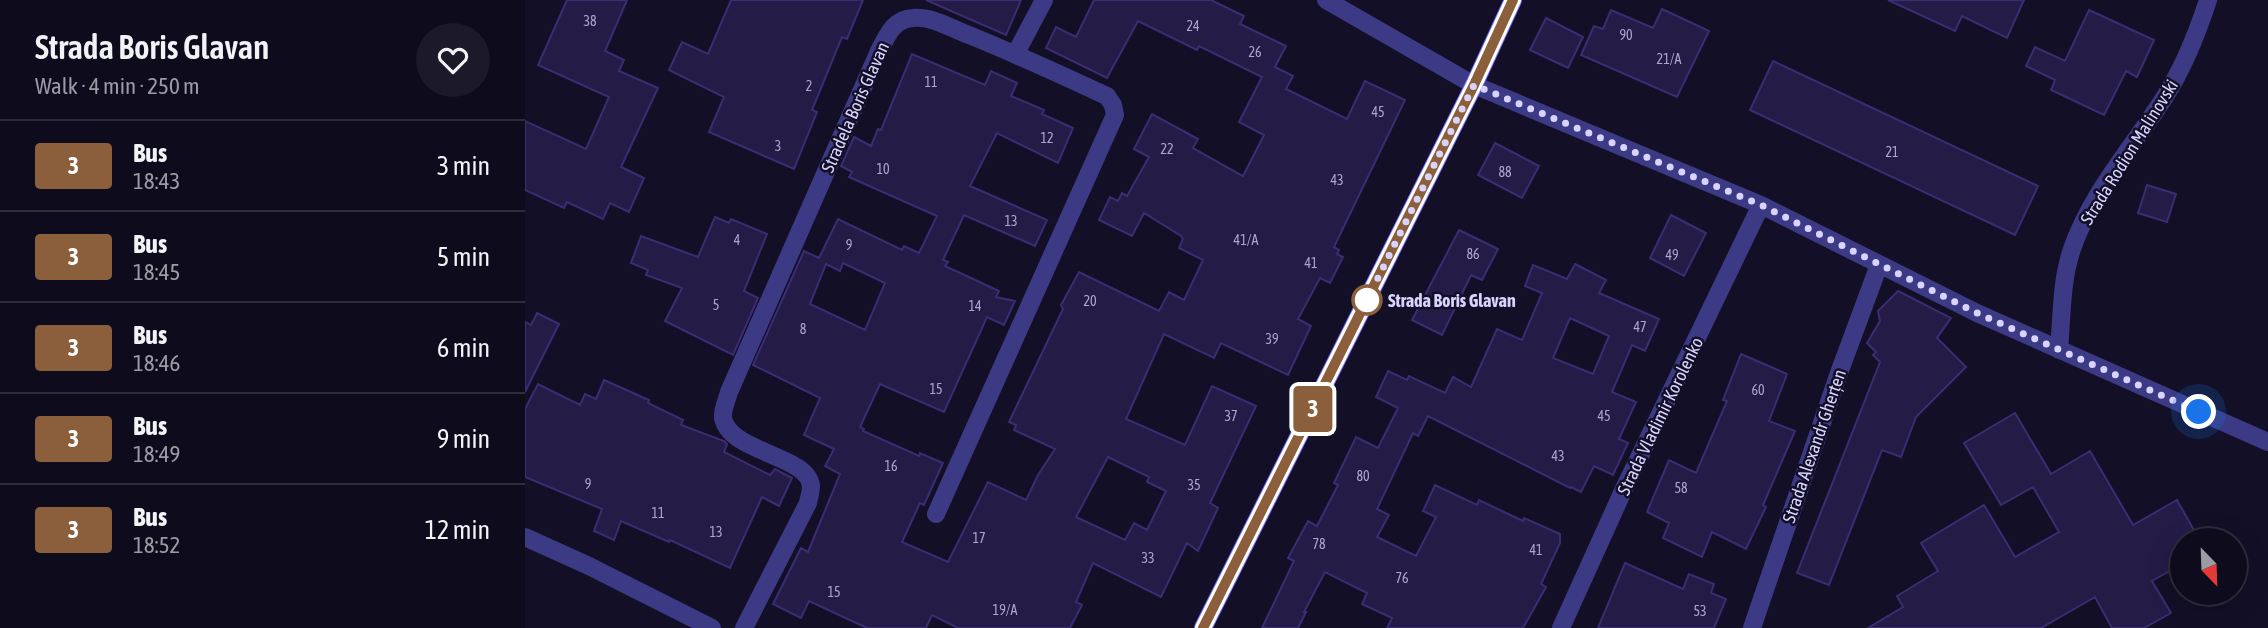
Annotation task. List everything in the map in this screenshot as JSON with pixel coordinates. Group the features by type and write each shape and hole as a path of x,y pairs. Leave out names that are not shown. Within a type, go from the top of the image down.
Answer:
{"street":[{"path":"1016,53 1044,0"},
{"path":"1326,0 1474,85 1761,205 1977,313 2268,443"},
{"path":"1203,628 1474,85 1513,0"},
{"name":"Strada Rodion Malinovski","path":"2059,350 2064,279 2073,247 2089,210 2165,96 2195,39 2208,0"},
{"name":"Stradela Boris Glavan","path":"744,628 808,502 811,487 809,479 800,470 736,437 726,426 722,415 729,392 880,49 891,27 915,17 941,23 1016,53 1107,96 1115,115 936,514"},
{"name":"Strada Vladimir Korolenko","path":"1561,628 1623,491 1761,205"},
{"name":"Strada Alexandr Gherțen","path":"1752,628 1879,265"},
{"path":"525,537 712,628"}],"building":[{"path":"567,0 627,0 605,51 624,60 619,71 658,88 621,167 644,178 629,212 610,203 603,219 567,202 564,208 525,190 525,121 586,149 609,97 538,65"},
{"path":"731,0 863,0 847,39 842,37 812,110 817,112 794,169 709,132 724,97 669,70 682,42 708,54"},
{"path":"926,0 1021,0 1006,35"},
{"path":"1094,0 1211,0 1244,16 1240,24 1286,46 1275,67 1293,76 1286,89 1347,119 1365,81 1405,100 1334,247 1339,250 1337,254 1343,257 1330,283 1320,278 1298,319 1311,326 1288,375 1221,343 1214,358 1164,334 1126,419 1185,445 1212,386 1256,406 1210,503 1218,508 1198,551 1187,543 1161,597 1093,563 1076,602 1082,605 1070,628 958,628 932,615 926,628 867,628 809,601 801,618 773,604 801,548 808,552 840,474 825,466 834,449 804,435 820,398 753,365 804,251 819,258 838,219 902,250 904,246 919,253 937,216 849,177 852,172 841,166 854,137 871,146 878,129 881,130 912,54 985,85 991,71 1017,83 1011,96 1044,110 1042,114 1073,128 1058,163 997,133 970,186 1047,220 1035,246 964,215 943,260 948,262 945,266 999,291 996,297 1015,301 1004,325 987,317 944,412 880,384 860,427 863,431 919,456 920,453 943,463 924,505 920,503 902,542 948,562 988,482 1026,500 1055,449 1014,430 1016,425 1009,422 1063,309 1061,305 1079,272 1159,311 1169,292 1184,300 1203,260 1179,248 1183,239 1181,236 1144,213 1132,236 1099,220 1110,197 1118,201 1122,193 1127,196 1149,157 1134,149 1152,114 1198,139 1193,148 1243,176 1264,135 1239,122 1262,77 1199,46 1197,50 1138,21 1107,78 1046,48 1056,27 1076,37","holes":["843,263 885,283 865,330 810,304 826,264 840,271","1108,457 1149,477 1147,482 1166,491 1147,530 1134,523 1125,540 1076,517"]},
{"path":"1888,0 2024,0 2007,38 1962,16 1955,31"},
{"path":"1662,9 1709,31 1677,97 1581,55 1594,26 1603,29 1611,10 1653,28"},
{"path":"2089,10 2154,40 2137,77 2126,71 2104,115 2051,90 2055,80 2026,66 2035,47 2065,61"},
{"path":"1546,18 1583,37 1568,68 1530,50"},
{"path":"1773,61 2038,186 2015,235 1750,110"},
{"path":"1495,143 1539,166 1522,198 1478,175"},
{"path":"2147,185 2176,194 2167,222 2138,213"},
{"path":"1671,215 1706,233 1684,276 1650,258"},
{"path":"715,217 729,223 731,219 767,234 744,291 758,298 733,355 665,321 682,288 646,275 648,270 631,263 641,236 698,257"},
{"path":"1459,230 1498,249 1482,280 1471,275 1442,335 1412,320"},
{"path":"1575,264 1606,280 1599,293 1659,319 1645,351 1632,345 1612,392 1636,402 1619,439 1628,443 1613,475 1594,466 1581,492 1428,416 1418,436 1413,433 1377,509 1389,515 1377,537 1416,556 1436,517 1423,511 1435,485 1477,505 1479,500 1523,521 1524,518 1560,534 1560,543 1541,584 1546,587 1523,628 1387,628 1392,618 1362,604 1367,593 1325,572 1298,628 1262,628 1294,561 1288,558 1308,521 1317,526 1338,485 1334,483 1356,437 1378,448 1398,408 1376,397 1388,371 1407,380 1409,376 1445,393 1453,377 1471,387 1497,329 1522,340 1542,293 1525,286 1533,265 1567,279","holes":["1570,318 1609,336 1593,374 1553,358"]},
{"path":"1898,291 1951,318 1937,338 1966,367 1916,417 1901,457 1882,450 1829,585 1797,573 1880,362 1873,355 1876,352 1867,343 1880,321 1878,311"},
{"path":"537,313 559,324 525,392 525,322 531,325"},
{"path":"1741,354 1787,374 1769,421 1795,431 1763,505 1766,507 1746,549 1712,532 1702,557 1663,538 1669,523 1647,512 1669,460 1696,473 1727,401 1723,400"},
{"path":"604,380 649,400 648,403 683,420 681,425 724,441 727,444 724,452 770,475 775,469 792,478 779,506 762,497 730,568 621,521 614,540 594,531 602,509 525,477 525,409 538,384 580,405 585,394 596,399"},
{"path":"2015,413 2051,474 2090,451 2133,525 2177,500 2193,528 2170,528 2170,571 2152,581 2171,613 2144,628 2112,628 2095,597 2041,628 1868,628 1903,607 1897,596 1938,571 1921,543 1984,505 2015,557 2059,532 2033,487 2001,505 1964,443"},
{"path":"1625,563 1683,589 1689,574 1714,584 1711,593 1726,599 1714,628 1598,628"}],"bus line":[{"name":"3","path":"1203,628 1474,85 1513,0"}],"place":[{"name":"Strada Boris Glavan","path":"1367,300"}],"route":[{"path":"1367,300 1364,306 1474,85 1761,205 1977,313 2199,412"}]}
